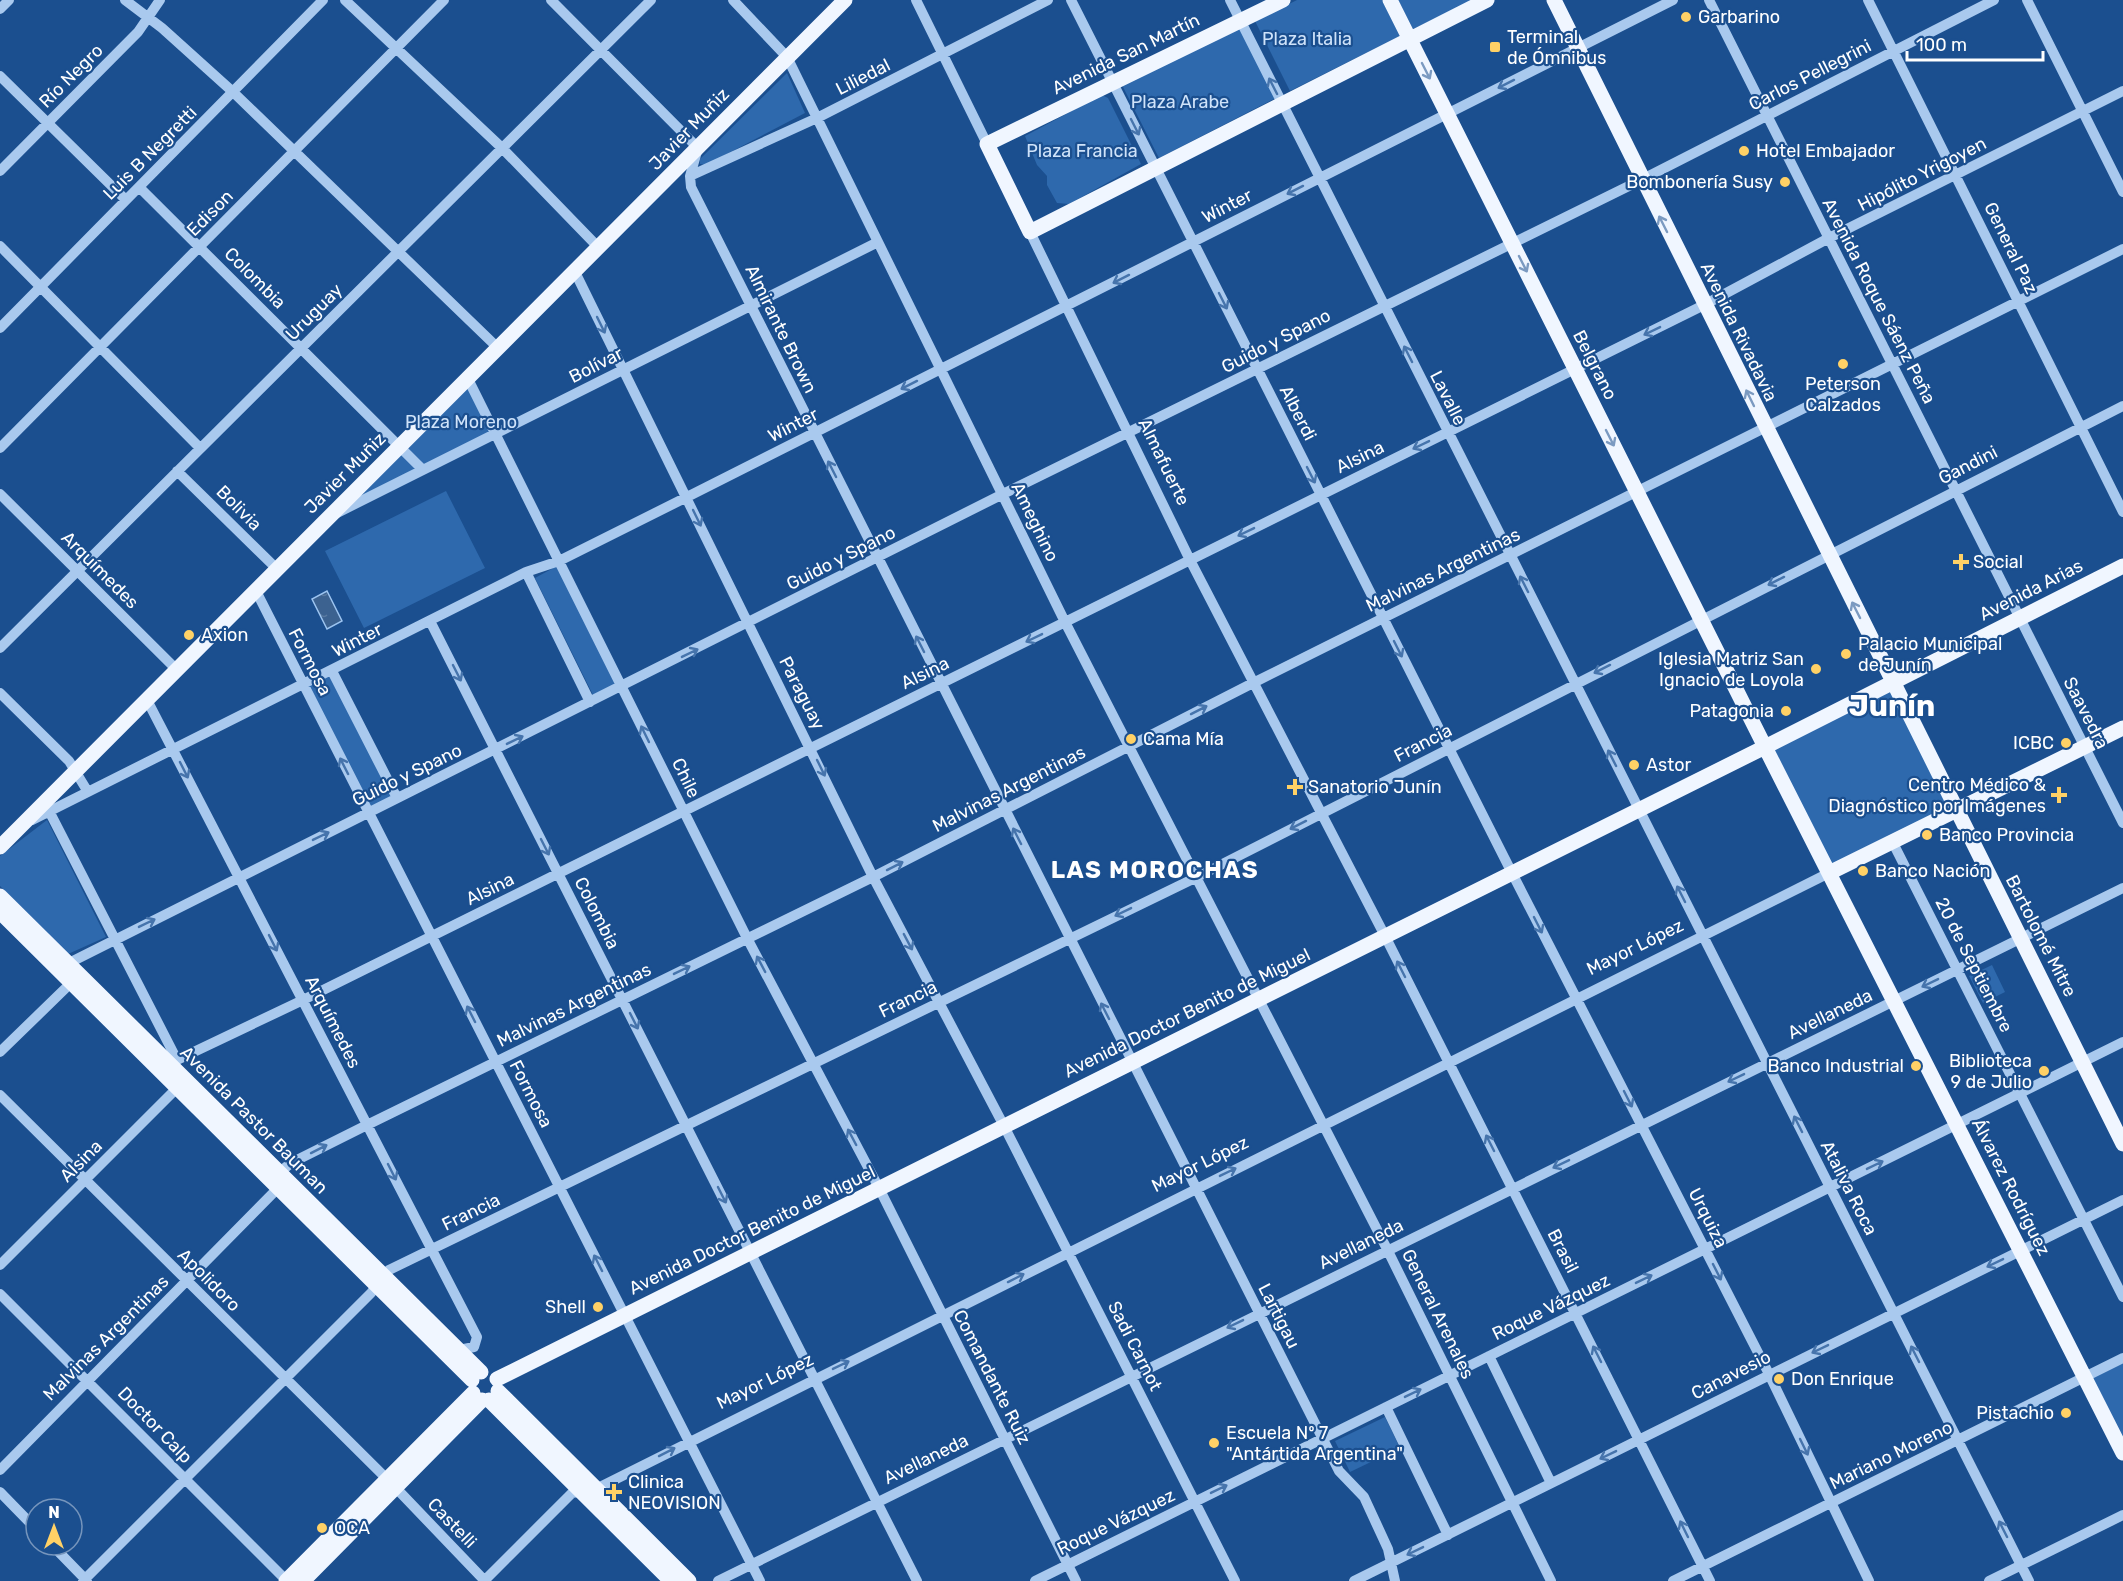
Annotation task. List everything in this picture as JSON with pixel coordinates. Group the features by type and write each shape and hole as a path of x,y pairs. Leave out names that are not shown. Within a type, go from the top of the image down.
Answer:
{"main road":[{"name":"Javier Muñiz","path":"0,847 21,826 47,807 76,771 845,0"},
{"name":"Avenida San Martín","path":"987,144 1282,0"},
{"name":"Belgrano","path":"1390,0 1765,747"},
{"path":"1030,232 1487,0"},
{"name":"Avenida Rivadavia","path":"1554,0 1641,180 1892,681"},
{"name":"Almafuerte","path":"987,144 1030,232"},
{"name":"Avenida Arias","path":"1892,681 2123,566"},
{"name":"Avenida Doctor Benito de Miguel","path":"303,1581 485,1388 625,1315 1765,747 1892,681"},
{"name":"Bartolomé Mitre","path":"1892,681 2123,1144"},
{"name":"Mayor López","path":"1829,873 2123,728"},
{"name":"Álvarez Rodríguez","path":"1765,747 2123,1453"},
{"name":"Avenida Pastor Bauman","path":"0,896 63,967 170,1066 182,1084 485,1388"},
{"name":"Avenida Pastor Bauman","path":"0,912 63,967"},
{"name":"Avenida Pastor Bauman","path":"379,1281 459,1350 485,1388"},
{"path":"485,1388 596,1489 688,1581"},
{"path":"485,1388 580,1490 671,1581"},
{"name":"Avenida Doctor Benito de Miguel","path":"286,1581 392,1484"}],"street":[{"path":"0,9 9,0"},
{"path":"125,0 148,17 233,92 499,349"},
{"name":"Río Negro","path":"0,171 138,32 160,0"},
{"name":"Luis B Negretti","path":"0,328 323,0"},
{"path":"345,0 501,148 599,248"},
{"name":"Edison","path":"0,448 444,0"},
{"path":"551,0 698,148 690,176"},
{"name":"Uruguay","path":"0,648 651,0"},
{"name":"Ameghino","path":"733,0 787,57 1065,622 1195,878 1260,999"},
{"name":"Almafuerte","path":"916,0 987,144"},
{"name":"Liliedal","path":"690,176 817,118 1048,0"},
{"name":"Alberdi","path":"1071,0 1512,873"},
{"name":"Lavalle","path":"1230,0 1638,810"},
{"name":"Winter","path":"47,807 88,792 526,572 559,561 687,498 1673,0"},
{"name":"Avenida Roque Sáenz Peña","path":"1709,0 2020,617"},
{"name":"General Paz","path":"1868,0 2123,512"},
{"name":"Carlos Pellegrini","path":"1641,180 1994,0"},
{"path":"2027,0 2123,192"},
{"path":"0,76 126,200"},
{"name":"Hipólito Yrigoyen","path":"1704,305 1829,238 2123,91"},
{"name":"Almirante Brown","path":"690,176 691,187 1131,1063"},
{"name":"Guido y Spano","path":"63,967 113,939 749,624 1003,494 1641,180"},
{"name":"Colombia","path":"139,187 423,470"},
{"name":"Almafuerte","path":"1030,232 1190,560 1385,936"},
{"name":"Bolívar","path":"329,517 878,242"},
{"path":"0,246 200,448"},
{"name":"Malvinas Argentinas","path":"0,1470 87,1379 187,1281 279,1180 367,1125 873,877 1253,683 2123,249"},
{"name":"Paraguay","path":"575,272 873,877 1004,1126"},
{"name":"Alsina","path":"170,1066 1704,305"},
{"name":"Chile","path":"468,379 747,938 879,1188"},
{"name":"Gandini","path":"1828,554 2123,406"},
{"name":"Bolivia","path":"177,471 277,569"},
{"name":"Arquímedes","path":"0,494 177,670"},
{"name":"Francia","path":"85,1580 379,1281 432,1249 1195,878 1828,554"},
{"path":"526,572 590,702"},
{"name":"Formosa","path":"256,591 760,1581"},
{"name":"Saavedra","path":"2020,617 2123,823"},
{"name":"Colombia","path":"430,621 917,1581"},
{"path":"332,671 397,798"},
{"path":"0,693 76,771 88,792"},
{"name":"Arquímedes","path":"147,700 477,1337 474,1347 459,1350"},
{"path":"47,807 113,939 170,1066"},
{"name":"Ataliva Roca","path":"1638,810 1894,1312 2028,1581"},
{"name":"20 de Septiembre","path":"1892,841 2123,1297"},
{"name":"Urquiza","path":"1512,873 1769,1374 1869,1581"},
{"name":"Mayor López","path":"580,1490 596,1489 1068,1251 1829,873"},
{"name":"Avellaneda","path":"718,1581 1387,1249 2123,888"},
{"name":"Brasil","path":"1385,936 1710,1581"},
{"path":"0,1052 75,979"},
{"name":"General Arenales","path":"1260,999 1551,1581"},
{"name":"Roque Vázquez","path":"1035,1581 2123,1042"},
{"name":"Lartigau","path":"1131,1063 1341,1475 1364,1497 1392,1563 1395,1581"},
{"name":"Alsina","path":"0,1265 182,1084"},
{"name":"Apolidoro","path":"0,1095 392,1484"},
{"name":"Sadi Carnot","path":"1004,1126 1235,1581"},
{"name":"Comandante Ruiz","path":"879,1188 1076,1581"},
{"name":"Canavesio","path":"1354,1581 2123,1200"},
{"name":"Doctor Calp","path":"0,1294 286,1581"},
{"path":"1489,1356 1551,1483"},
{"name":"Mariano Moreno","path":"1673,1581 2123,1358"},
{"path":"1386,1407 1448,1535"},
{"name":"Castelli","path":"392,1484 485,1581"},
{"path":"485,1581 572,1493 580,1490"},
{"path":"0,1492 24,1517"},
{"path":"1989,1581 2123,1515"},
{"path":"63,1557 85,1580"}],"green space":[{"name":"Plaza Italia","path":"1297,0 1382,0 1400,36 1290,91 1255,21"},
{"path":"1398,0 1475,0 1413,29"},
{"name":"Plaza Arabe","path":"1241,28 1276,98 1159,158 1122,85"},
{"path":"787,73 805,113 706,165 700,164 700,159"},
{"name":"Plaza Francia","path":"1102,95 1108,98 1141,164 1069,204 1057,203 1047,185 1047,176 1037,165 1025,136"},
{"name":"Plaza Moreno","path":"467,383 491,432 423,466 403,446"},
{"path":"400,451 418,469 343,507"},
{"path":"446,491 485,568 364,628 325,551"},
{"path":"557,566 616,684 593,695 535,578"},
{"path":"329,675 392,796 370,808 308,687"},
{"path":"1892,681 1956,809 1829,873 1765,747"},
{"path":"47,820 106,937 68,954 0,886 0,856"},
{"path":"1992,965 2005,992 1983,1003 1969,976"},
{"path":"2123,1363 2123,1443 2091,1379"},
{"path":"1385,1417 1400,1448 1350,1472 1335,1441"}],"water":[{"path":"327,591 342,621 327,629 312,599"}],"place":[{"name":"Garbarino","path":"1686,17"},
{"name":"Terminal de Ómnibus","path":"1495,47"},
{"name":"Hotel Embajador","path":"1744,151"},
{"name":"Bombonería Susy","path":"1785,182"},
{"name":"Peterson Calzados","path":"1843,364"},
{"name":"Social","path":"1961,562"},
{"name":"Axion","path":"189,635"},
{"name":"Palacio Municipal de Junín","path":"1846,654"},
{"name":"Iglesia Matriz San Ignacio de Loyola","path":"1816,669"},
{"name":"Patagonia","path":"1786,711"},
{"name":"Cama Mía","path":"1131,739"},
{"name":"ICBC","path":"2066,743"},
{"name":"Astor","path":"1634,765"},
{"name":"Sanatorio Junín","path":"1295,787"},
{"name":"Centro Médico & Diagnóstico por Imágenes","path":"2059,795"},
{"name":"Banco Provincia","path":"1927,835"},
{"name":"Banco Nación","path":"1863,871"},
{"name":"Banco Industrial","path":"1916,1066"},
{"name":"Biblioteca 9 de Julio","path":"2044,1071"},
{"name":"Shell","path":"598,1307"},
{"name":"Don Enrique","path":"1779,1379"},
{"name":"Pistachio","path":"2066,1413"},
{"name":"Escuela Nº 7 \"Antártida Argentina\"","path":"1214,1443"},
{"name":"Clinica NEOVISION","path":"614,1492"},
{"name":"OCA","path":"322,1528"}],"district":[{"name":"Junín","path":"1892,706"},
{"name":"LAS MOROCHAS","path":"1155,870"}]}
